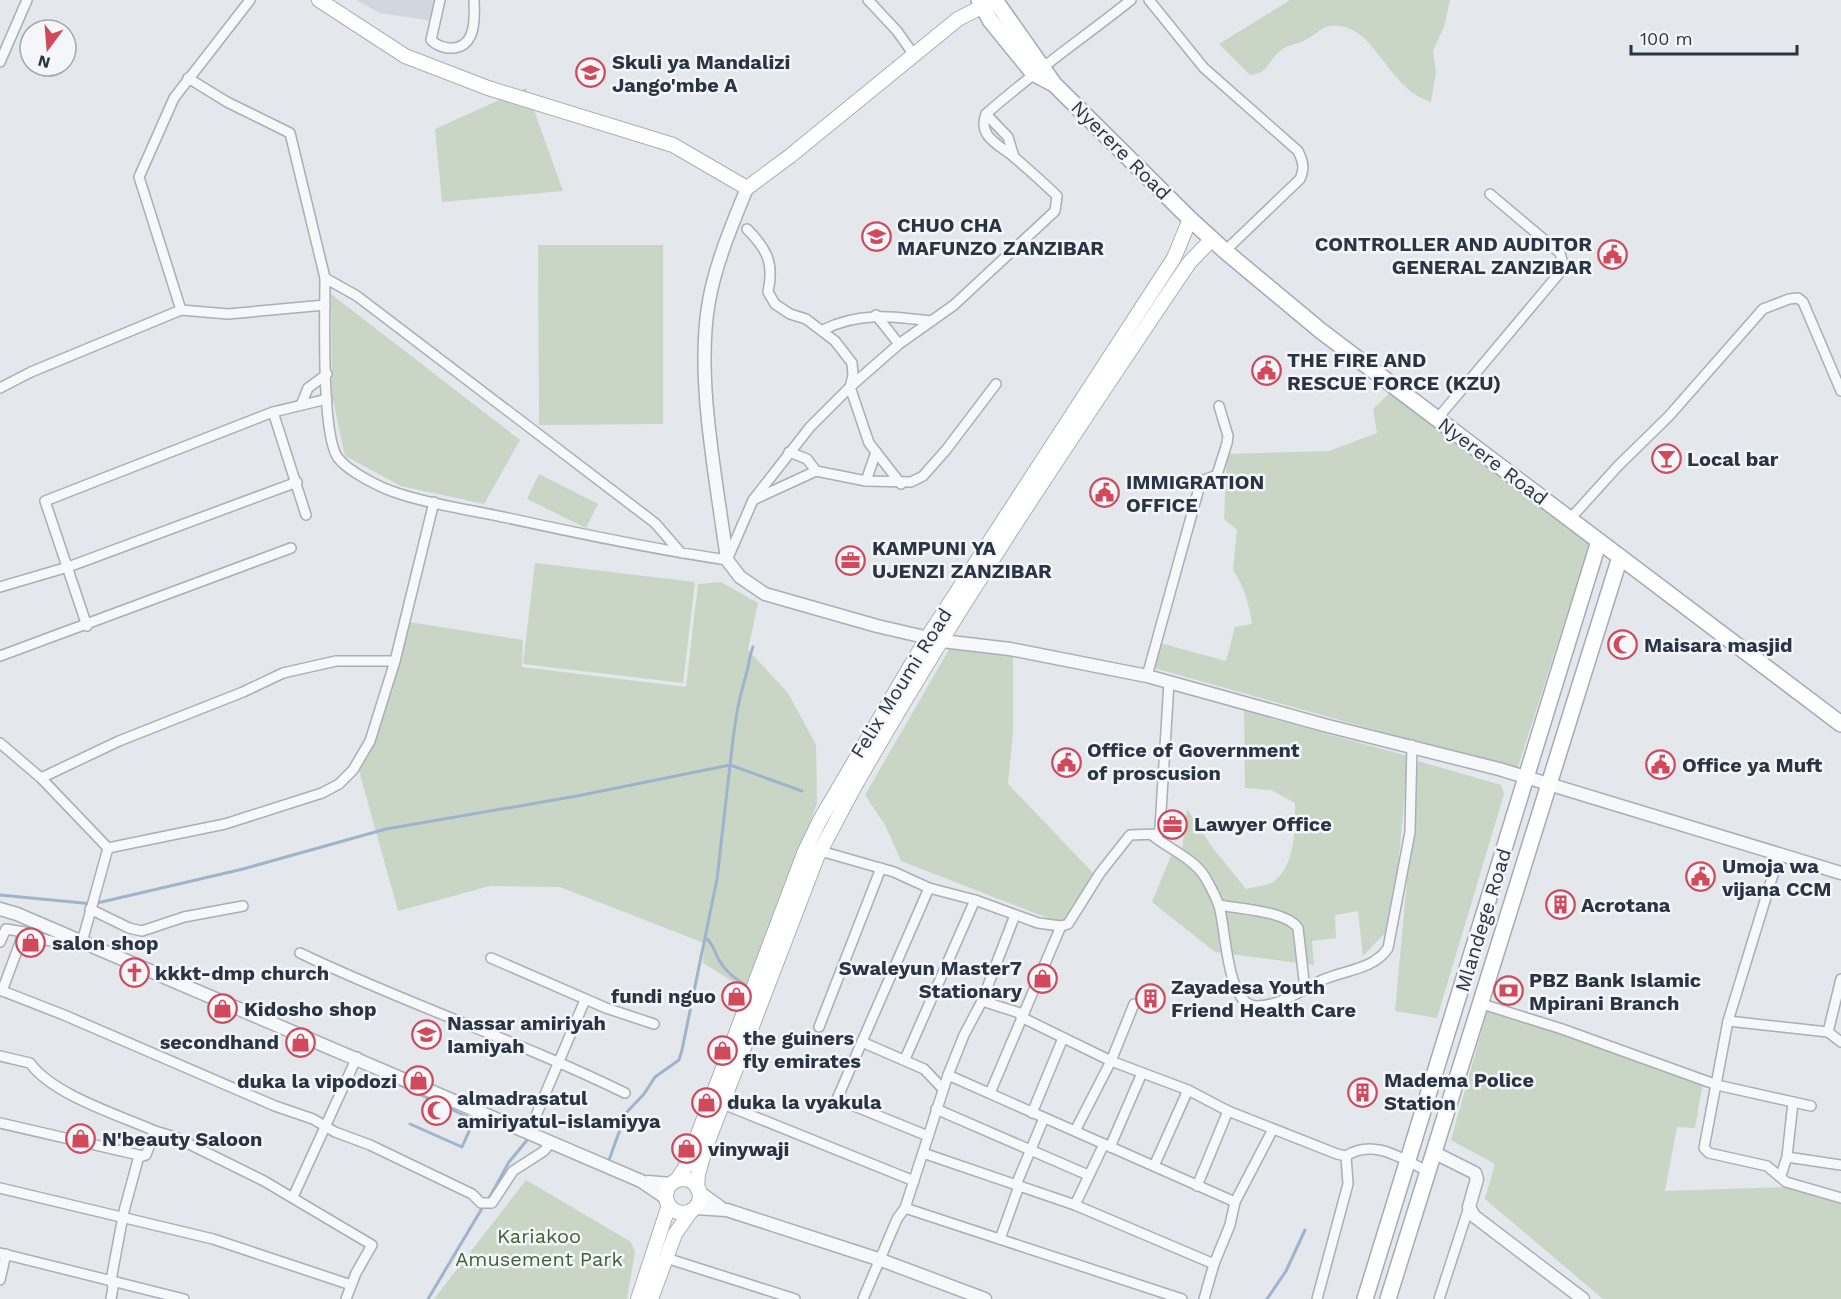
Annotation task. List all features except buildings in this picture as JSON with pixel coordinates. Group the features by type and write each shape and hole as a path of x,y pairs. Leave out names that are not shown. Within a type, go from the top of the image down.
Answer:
{"main road":[{"path":"319,0 405,56 488,88 673,145 747,188 790,156 958,19 988,2 1038,71"},
{"name":"Nyerere Road","path":"1038,71 1054,84 1190,219 1321,332 1841,724"},
{"name":"Felix Moumi Road","path":"1042,472 1174,258 1190,219"},
{"name":"Felix Moumi Road","path":"674,1182 686,1166 736,1051 814,848 849,767 927,638 1189,263 1212,239"},
{"name":"Felix Moumi Road","path":"814,848 942,641 1026,496"},
{"name":"Mlandege Road","path":"1365,1299 1599,541"},
{"name":"Mlandege Road","path":"1388,1299 1620,557"},
{"name":"Felix Moumi Road","path":"698,1190 698,1174 705,1149 723,1104 736,1051"},
{"path":"1433,1079 1455,1085"},
{"path":"638,1299 674,1182 691,1181 698,1190 699,1201 675,1234 651,1299"},
{"path":"668,1202 681,1213 693,1209"},
{"path":"1388,1224 1409,1232"}],"street":[{"path":"0,63 11,31 27,0"},
{"path":"181,310 139,177 174,98 250,0"},
{"path":"440,0 431,40 450,48 459,48 469,41 475,21 474,0"},
{"path":"868,0 897,31 914,55"},
{"path":"727,560 753,500 789,452 850,387 898,344 954,305 1055,211 1057,196 1014,157 990,140 984,127 986,114 1131,0"},
{"path":"1149,0 1204,68 1298,151 1303,160 1304,173 1300,179 1225,251"},
{"path":"0,27 11,31"},
{"path":"188,78 227,102 290,133 325,278 327,399 331,442 339,459 366,479 396,493 681,553 727,560"},
{"path":"986,114 1008,137 1014,157"},
{"path":"747,188 722,253 709,302 704,375 727,560 740,577 765,594 927,638 1010,649 1147,675 1324,725 1412,745 1527,777 1841,873"},
{"path":"1437,418 1562,270 1560,253 1490,194"},
{"path":"747,229 761,243 772,271 768,292 775,304 823,330 835,340 852,363 853,375 850,387 869,443 885,460 902,484"},
{"path":"325,278 357,296 655,523 681,553"},
{"path":"1570,519 1618,466 1669,416 1763,309 1789,298 1798,298 1803,302 1841,391"},
{"path":"0,388 31,372 181,310 228,314 325,305"},
{"path":"823,330 856,317 876,315 930,321"},
{"path":"876,315 898,344"},
{"path":"301,405 308,388 327,375"},
{"path":"753,500 816,471 866,481 902,484 923,476 996,384"},
{"path":"87,626 45,501 222,435 273,412 327,399"},
{"path":"1147,675 1201,481 1217,475 1222,466 1228,436 1219,406"},
{"path":"273,412 306,515"},
{"path":"789,452 807,459 816,471"},
{"path":"866,481 876,452"},
{"path":"0,587 68,567 297,482"},
{"path":"108,848 217,827 322,793 339,784 353,770 370,741 395,661 434,502"},
{"path":"0,656 87,626 291,548"},
{"path":"41,778 119,741 243,692 283,673 336,661 395,661"},
{"path":"814,848 881,868 929,888 975,900 1015,915 1061,926 1068,924 1100,873 1130,835 1158,834 1162,820 1169,682"},
{"path":"0,743 41,778 108,848"},
{"path":"1152,835 1198,868 1219,905 1230,969 1238,994 1247,1004 1256,1006 1270,1003 1305,990 1330,977 1370,964 1382,958 1388,948 1410,831 1412,745"},
{"path":"82,942 108,848"},
{"path":"1779,855 1728,1021 1705,1151 1756,1162 1781,1175 1786,1182 1841,1198"},
{"path":"819,1027 881,868"},
{"path":"928,1136 837,1099 929,888"},
{"path":"905,1059 975,900"},
{"path":"91,905 129,928 142,931 184,917 243,906"},
{"path":"1219,905 1281,916 1295,923 1298,928 1305,990"},
{"path":"0,909 357,1057 641,1181 668,1202"},
{"path":"863,1299 897,1219 905,1208 948,1075 981,1001 1015,915"},
{"path":"990,1093 1061,926"},
{"path":"0,942 6,928 54,942 71,944 82,942"},
{"path":"24,932 1,991 64,1015 275,1106 313,1119 477,1196 484,1204 492,1203 513,1171 544,1152 551,1142"},
{"path":"300,953 392,996 455,1019 625,1093"},
{"path":"491,958 585,1000 654,1024"},
{"path":"1828,1032 1841,979"},
{"path":"529,1132 585,1000"},
{"path":"981,1001 1022,1016 1111,1061 1188,1090 1228,1111 1346,1156"},
{"path":"1479,1003 1562,1029 1717,1085 1811,1106"},
{"path":"1075,1131 1111,1061 1134,1004"},
{"path":"1728,1021 1828,1032 1841,1042"},
{"path":"1032,1113 1063,1038"},
{"path":"862,1042 924,1069 943,1089"},
{"path":"0,1056 30,1063 40,1077 110,1113 175,1137 292,1197 372,1245 346,1299"},
{"path":"292,1197 357,1057"},
{"path":"1075,1205 1088,1175 1107,1145 1142,1073"},
{"path":"948,1075 1235,1202"},
{"path":"1154,1166 1188,1090"},
{"path":"1781,1175 1787,1157 1794,1102"},
{"path":"723,1104 914,1181"},
{"path":"936,1109 1088,1175"},
{"path":"1197,1186 1228,1111"},
{"path":"1000,1239 1044,1118"},
{"path":"0,1123 139,1156 146,1155 155,1131"},
{"path":"1204,1299 1214,1264 1230,1225 1235,1202 1273,1129"},
{"path":"1346,1156 1358,1149 1376,1148 1429,1172"},
{"path":"923,1153 1075,1205 1214,1264"},
{"path":"1435,1153 1475,1173 1477,1179 1439,1299"},
{"path":"111,1299 113,1287 111,1280 139,1156"},
{"path":"1317,1299 1348,1184 1346,1156"},
{"path":"1787,1157 1841,1165"},
{"path":"641,1181 674,1182"},
{"path":"0,1188 213,1239 351,1286"},
{"path":"698,1190 727,1210"},
{"path":"905,1208 1182,1299"},
{"path":"1469,1208 1474,1216 1583,1299"},
{"path":"693,1209 727,1210 881,1260 985,1299"},
{"path":"0,1280 3,1254 184,1299"},
{"path":"666,1258 795,1299"},
{"path":"140,1299 142,1288"}],"shaded area":[{"path":"356,0 439,0 433,21 380,13"}],"green space":[{"path":"1290,0 1450,0 1444,27 1433,51 1436,72 1431,102 1421,98 1404,85 1365,39 1349,28 1336,25 1324,28 1302,42 1286,47 1265,69 1250,75 1219,44"},
{"path":"526,88 563,191 442,202 435,129"},
{"path":"538,245 663,245 663,424 539,425"},
{"path":"331,294 520,440 484,504 401,486 345,456 332,395"},
{"path":"1394,389 1591,539 1517,770 1154,668 1160,643 1226,661 1235,627 1252,624 1246,596 1233,570 1237,530 1224,519 1227,454 1329,451 1377,433 1373,409"},
{"path":"539,474 598,504 586,528 527,499"},
{"path":"535,563 695,582 683,683 523,664"},
{"path":"721,582 758,603 748,650 788,693 816,745 817,803 748,991 703,963 704,943 560,887 490,886 398,911 358,767 392,692 409,622 523,640 522,667 686,687 698,584"},
{"path":"951,646 1013,651 1013,732 1008,784 1095,875 1066,921 1053,920 901,861 885,825 865,795"},
{"path":"1244,711 1408,756 1393,925 1363,956 1358,911 1335,915 1336,938 1312,941 1314,965 1215,952 1152,902 1173,851 1182,850 1187,809 1212,847 1246,889 1273,882 1286,866 1293,846 1295,803 1271,790 1245,788"},
{"path":"1418,761 1501,785 1504,794 1437,1018 1395,1011"},
{"path":"1488,1008 1703,1082 1695,1128 1677,1127 1665,1191 1784,1187 1841,1204 1841,1299 1603,1299 1485,1199 1495,1164 1451,1140"},
{"name":"Kariakoo Amusement Park","path":"526,1180 631,1242 635,1252 627,1299 434,1299"}],"waterway":[{"path":"0,895 93,904 243,869 386,829 577,796 730,765 738,709 753,647"},
{"path":"609,1160 626,1113 644,1094 655,1077 679,1060 717,879 730,765 802,791"},
{"path":"707,939 724,967 744,984"},
{"path":"294,1039 341,1059"},
{"path":"383,1077 474,1120 462,1147 410,1124"},
{"path":"601,1120 621,1127"},
{"path":"488,1200 509,1162 528,1139"},
{"path":"428,1299 484,1205"},
{"path":"1267,1299 1286,1271 1305,1230"}],"place":[{"name":"Skuli ya Mandalizi Jango'mbe A","path":"591,73"},
{"name":"CHUO CHA MAFUNZO ZANZIBAR","path":"876,236"},
{"name":"CONTROLLER AND AUDITOR GENERAL ZANZIBAR","path":"1613,255"},
{"name":"THE FIRE AND RESCUE FORCE (KZU)","path":"1266,371"},
{"name":"Local bar","path":"1666,459"},
{"name":"IMMIGRATION OFFICE","path":"1105,493"},
{"name":"KAMPUNI YA UJENZI ZANZIBAR","path":"851,560"},
{"name":"Maisara masjid","path":"1623,645"},
{"name":"Office of Government of proscusion","path":"1066,762"},
{"name":"Office ya Muft","path":"1661,765"},
{"name":"Lawyer Office","path":"1173,824"},
{"name":"Umoja wa vijana CCM","path":"1701,877"},
{"name":"Acrotana","path":"1560,905"},
{"name":"salon shop","path":"31,943"},
{"name":"kkkt-dmp church","path":"134,973"},
{"name":"Swaleyun Master7 Stationary","path":"1043,979"},
{"name":"PBZ Bank Islamic Mpirani Branch","path":"1508,991"},
{"name":"fundi nguo","path":"737,996"},
{"name":"Zayadesa Youth Friend Health Care","path":"1150,998"},
{"name":"Kidosho shop","path":"223,1009"},
{"name":"Nassar amiriyah Iamiyah","path":"426,1034"},
{"name":"secondhand","path":"300,1042"},
{"name":"the guiners fly emirates","path":"722,1050"},
{"name":"duka la vipodozi","path":"418,1081"},
{"name":"Madema Police Station","path":"1363,1092"},
{"name":"duka la vyakula","path":"706,1102"},
{"name":"almadrasatul amiriyatul-islamiyya","path":"436,1110"},
{"name":"N'beauty Saloon","path":"81,1139"},
{"name":"vinywaji","path":"687,1149"}]}
